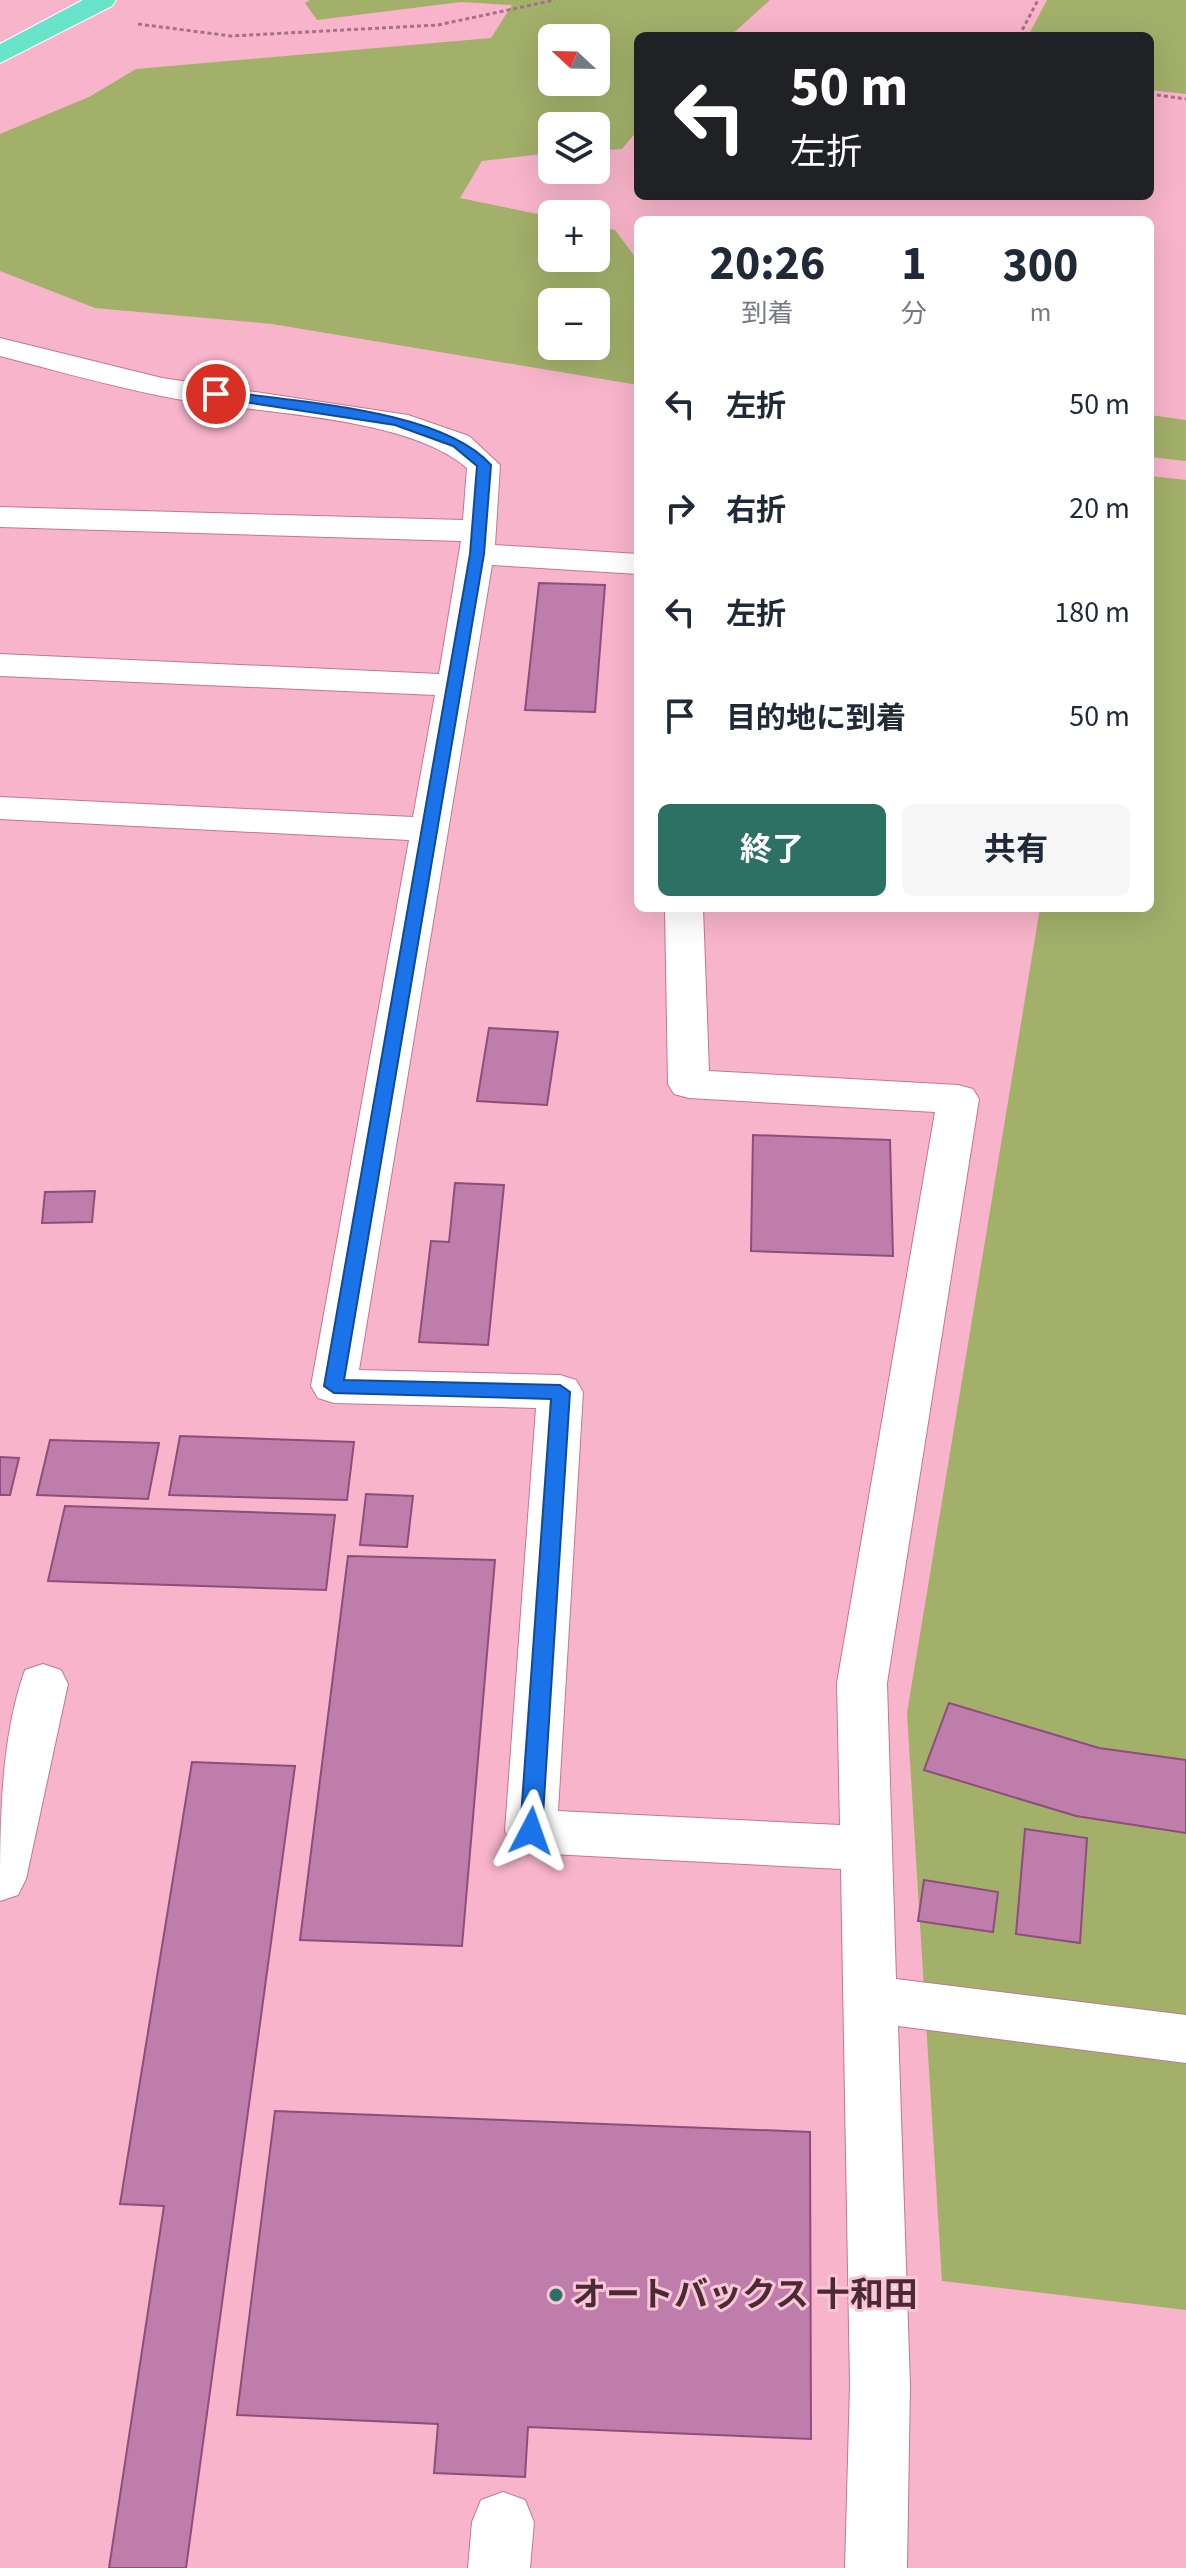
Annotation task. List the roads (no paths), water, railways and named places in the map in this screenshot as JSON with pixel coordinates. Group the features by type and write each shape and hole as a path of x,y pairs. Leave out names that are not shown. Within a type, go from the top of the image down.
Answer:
{"highway":[{"path":"0,55 97,3"}],"lane":[{"path":"0,347 162,387 397,422 458,443 484,465 478,543 334,1386 560,1392 531,1831 866,1848"},
{"path":"0,517 478,543 634,563"},
{"path":"0,665 454,685"},
{"path":"0,808 429,829"},
{"path":"684,912 689,1084 958,1099 862,1683 880,2385 876,2568"},
{"path":"0,1879 43,1684"},
{"path":"870,1999 1186,2039"}],"place":[{"name":"オートバックス 十和田","path":"556,2295"}]}
